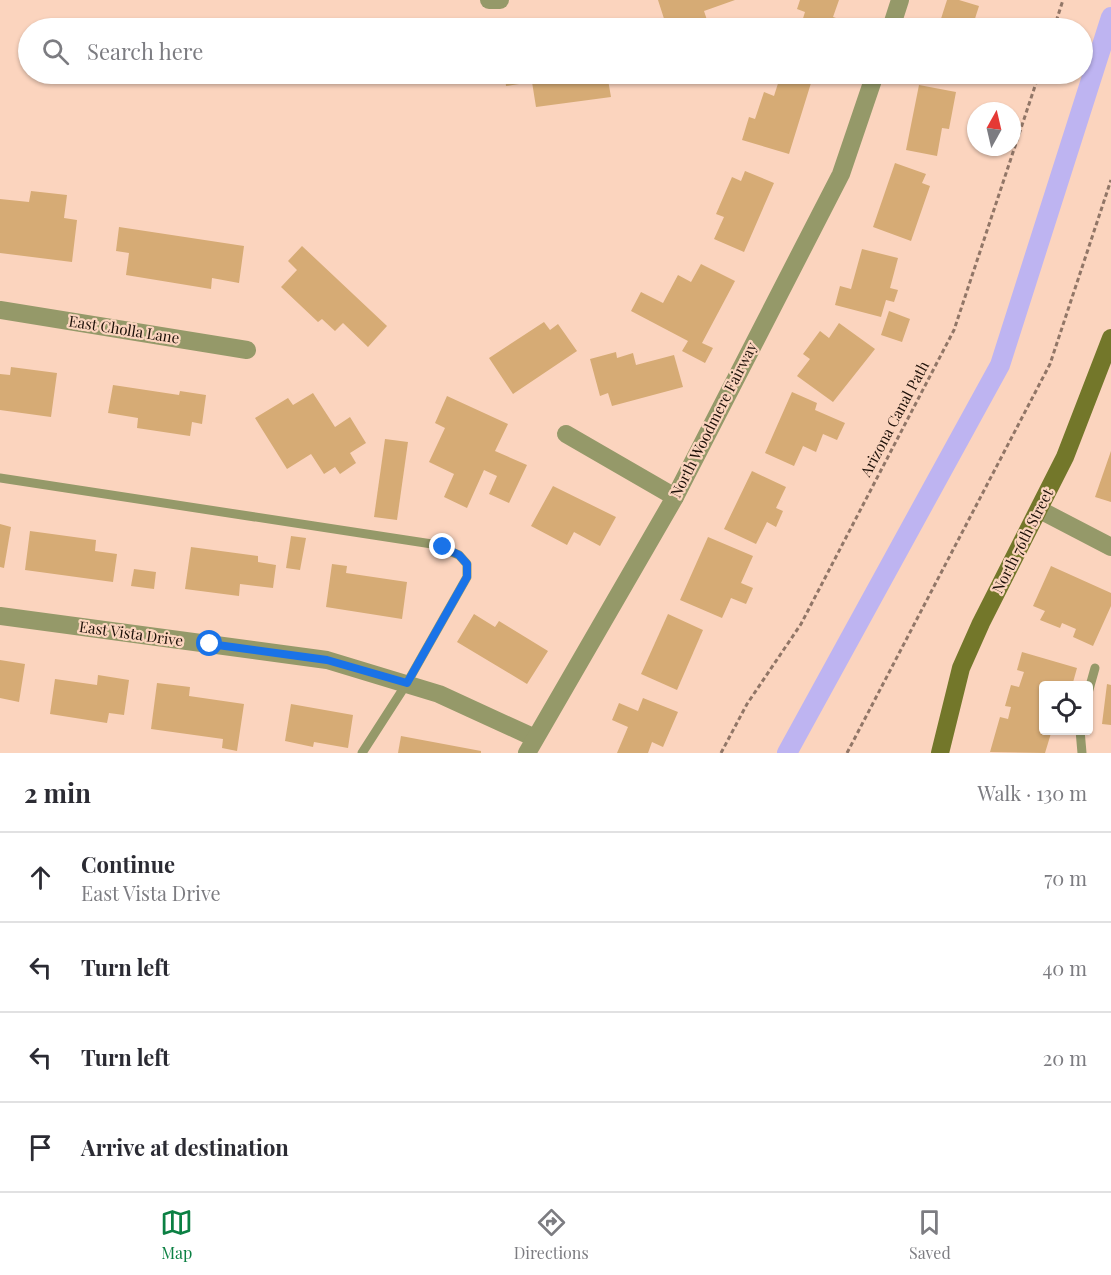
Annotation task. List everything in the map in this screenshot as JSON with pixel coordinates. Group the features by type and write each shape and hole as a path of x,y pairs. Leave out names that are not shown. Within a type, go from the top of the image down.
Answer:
{"street":[{"path":"489,0 500,0"},
{"path":"894,18 900,0"},
{"name":"North Woodmere Fairway","path":"531,745 675,497 841,174 872,84"},
{"name":"East Cholla Lane","path":"0,310 247,350"},
{"name":"North 76th Street","path":"941,750 949,709 968,650 1065,457 1111,338"},
{"path":"566,434 675,497"},
{"path":"1040,510 1111,548"},
{"name":"East Vista Drive","path":"0,616 327,660 440,694 531,745"}],"lane":[{"path":"0,478 432,544 459,555 467,564 467,577 407,683 362,753"},
{"path":"1092,681 1095,668"},
{"path":"1080,735 1082,753"}],"path":[{"path":"1057,18 1063,0"},
{"name":"Arizona Canal Path","path":"721,753 747,704 801,624 954,330 1036,84"},
{"path":"847,753 1050,364 1111,180"}],"building":[{"path":"658,0 735,0 704,11 706,18 664,18"},
{"path":"800,0 839,0 833,17 836,18 803,18 805,12 797,9"},
{"path":"947,0 959,0 979,6 975,18 941,18"},
{"path":"532,84 609,84 611,97 536,107"},
{"path":"778,84 811,84 789,154 742,140 749,117 755,119 764,92 774,96"},
{"path":"919,85 956,92 949,129 942,128 937,156 906,150"},
{"path":"895,163 926,174 922,183 930,186 911,241 873,227"},
{"path":"745,171 774,183 744,252 714,239 724,217 716,214 732,177 741,181"},
{"path":"31,191 67,195 64,218 77,220 72,262 0,253 0,199 29,202"},
{"path":"119,227 244,246 239,283 212,278 211,289 126,275 129,253 116,251"},
{"path":"302,246 387,326 368,347 343,323 335,331 322,319 318,322 281,287 297,270 288,261"},
{"path":"862,249 898,258 890,288 898,290 894,302 886,300 881,317 835,305 840,286 851,289"},
{"path":"701,264 735,281 702,343 713,348 705,363 682,351 688,341 631,311 641,292 663,303 678,275 691,282"},
{"path":"889,311 910,319 902,342 881,335"},
{"path":"544,322 550,330 558,324 577,351 513,394 489,358"},
{"path":"839,323 875,349 833,402 797,376 810,359 803,354 820,331 829,338"},
{"path":"616,352 617,358 633,353 636,365 674,355 683,387 612,406 608,393 600,396 590,359"},
{"path":"11,367 57,373 51,417 0,410 0,374 10,375"},
{"path":"113,385 179,395 180,391 206,395 202,424 192,422 190,436 137,428 138,418 108,413"},
{"path":"792,392 817,403 815,410 845,423 837,440 823,434 816,452 803,446 794,466 765,453"},
{"path":"313,393 335,427 350,417 366,443 350,453 356,463 340,474 335,467 324,474 311,454 287,469 255,418 288,398 293,405"},
{"path":"447,396 508,424 495,451 527,465 509,503 489,494 497,476 484,470 467,508 444,497 454,474 429,462 445,428 435,423"},
{"path":"385,439 408,442 397,520 374,517"},
{"path":"1111,451 1111,502 1095,497"},
{"path":"752,471 786,487 776,508 783,511 776,527 767,522 756,544 724,529"},
{"path":"553,486 616,517 600,546 574,532 567,545 531,526"},
{"path":"0,524 11,527 4,568 0,567"},
{"path":"30,531 96,540 95,551 117,554 113,582 25,570"},
{"path":"291,536 306,538 300,570 286,568"},
{"path":"708,537 753,556 741,583 753,588 746,604 731,598 722,618 680,600"},
{"path":"191,547 258,556 258,562 276,565 273,588 240,584 239,596 185,589"},
{"path":"332,564 347,566 346,573 407,582 402,619 326,607"},
{"path":"1051,566 1111,593 1111,606 1093,646 1073,637 1076,629 1062,623 1060,628 1040,620 1045,611 1033,606"},
{"path":"134,569 156,572 154,589 131,586"},
{"path":"474,614 495,627 499,621 548,651 527,684 457,642"},
{"path":"668,614 703,630 677,690 641,674"},
{"path":"1022,652 1077,668 1073,681 1039,681 1039,735 1050,735 1045,753 990,752 1000,717 1008,719 1011,707 1005,706 1011,685 1019,687 1024,672 1017,670"},
{"path":"0,660 25,664 19,702 0,698"},
{"path":"98,675 129,680 124,715 109,713 107,723 50,714 55,679 97,685"},
{"path":"157,683 190,687 189,696 244,704 237,751 222,748 223,739 151,729"},
{"path":"1107,684 1111,685 1111,725 1102,724"},
{"path":"643,698 678,712 663,747 652,742 648,753 617,753 628,727 612,720 619,703 638,711"},
{"path":"291,704 353,715 348,748 314,742 313,747 285,741"},
{"path":"401,736 481,751 481,753 398,753"}],"waterway":[{"path":"1093,73 1111,17"},
{"path":"787,753 1000,365 1090,84"}],"route":[{"path":"210,644 327,660 407,683 446,618 467,577 467,564 459,555 443,547"}]}
